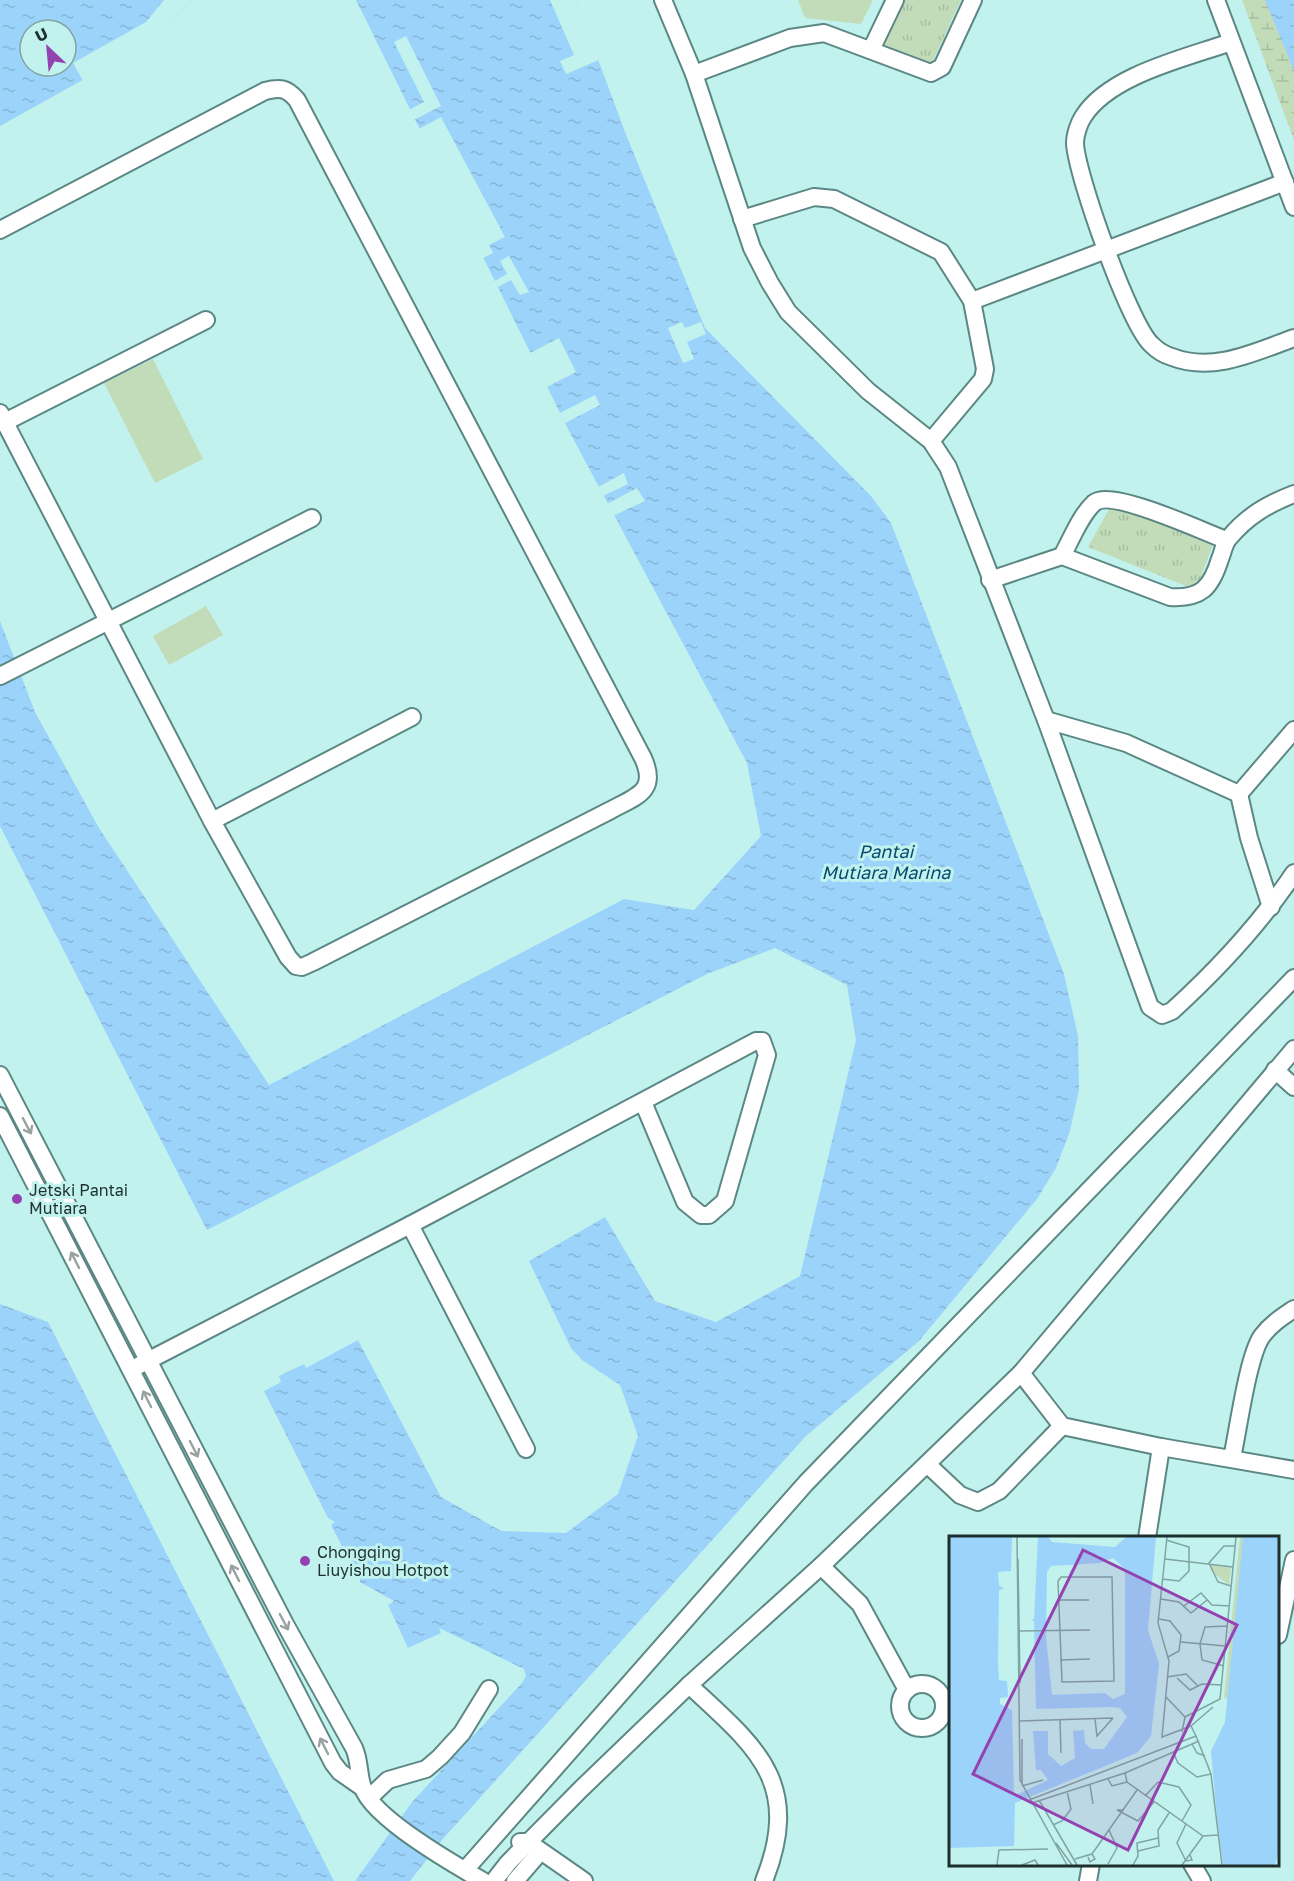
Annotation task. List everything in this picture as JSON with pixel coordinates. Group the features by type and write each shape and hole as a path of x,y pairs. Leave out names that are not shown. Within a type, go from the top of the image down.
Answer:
{"street":[{"path":"663,0 694,74 742,219 770,283 788,312 868,391 931,441 948,467 1046,720 1147,1001 1156,1013 1162,1015 1172,1011 1231,952 1271,907 1294,873"},
{"path":"871,50 895,0"},
{"path":"694,74 807,34 833,34 931,73 942,67 973,0"},
{"path":"1216,0 1294,207"},
{"path":"1231,42 1166,64 1110,88 1095,101 1082,118 1075,141 1080,170 1107,252 1138,325 1151,345 1170,357 1209,364 1294,338"},
{"path":"0,230 265,91 277,87 289,90 297,100 649,770 648,783 640,794 302,967 296,966 288,957 212,821 2,417 206,320"},
{"path":"972,301 1107,252 1285,182"},
{"path":"742,219 814,196 834,199 941,252 972,301 985,360 983,379 931,441"},
{"path":"990,579 1062,556 1170,597 1186,598 1198,594 1207,586 1220,561 1226,540 1248,517 1273,502 1294,495"},
{"path":"1062,556 1093,504 1108,498 1134,505 1226,540"},
{"path":"0,676 312,518"},
{"path":"212,821 412,717"},
{"path":"1046,720 1086,729 1126,743 1239,794"},
{"path":"1239,794 1294,730"},
{"path":"1239,794 1249,838 1271,907"},
{"path":"465,1870 806,1483 1294,978"},
{"path":"132,1369 410,1225 756,1041 762,1041 766,1048 767,1055 725,1201 717,1211 709,1215 701,1215 685,1202 643,1102"},
{"path":"515,1881 538,1850 689,1685 821,1566 1021,1373 1294,1049"},
{"path":"1275,1070 1294,1088"},
{"path":"0,1075 285,1624 354,1748 359,1759 366,1793"},
{"path":"0,1116 333,1763 340,1772 366,1793 393,1823 483,1881 520,1841 538,1850 584,1881"},
{"path":"410,1225 526,1449"},
{"path":"1232,1458 1254,1355 1261,1337 1276,1321 1294,1309"},
{"path":"1021,1373 1062,1426 1161,1447 1294,1470"},
{"path":"927,1464 960,1495 978,1502 999,1491 1062,1426"},
{"path":"1147,1536 1161,1447"},
{"path":"1279,1630 1294,1560"},
{"path":"821,1566 860,1604 907,1690"},
{"path":"689,1685 743,1735 769,1770 777,1790 776,1845 764,1881"},
{"path":"366,1793 388,1780 426,1769 441,1757 462,1733 489,1689"},
{"path":"494,1881 538,1850"},
{"path":"526,1881 538,1850"},
{"path":"1088,1881 1091,1866"},
{"path":"1193,1866 1202,1881"}],"green space":[{"path":"798,0 873,0 861,24 805,18"},
{"path":"902,0 961,0 930,67 881,46"},
{"path":"1242,0 1294,0 1294,140"},
{"path":"153,359 203,459 155,483 104,383"},
{"path":"1113,502 1214,542 1196,590 1088,547"},
{"path":"206,606 223,635 169,665 153,636"}],"water":[{"path":"0,0 191,0 158,38 0,126"},
{"name":"Pantai Mutiara Marina","path":"356,0 576,0 625,132 705,328 871,496 891,523 1064,974 1078,1036 1079,1090 1070,1131 1056,1168 1037,1199 919,1341 806,1436 442,1840 410,1881 355,1881 413,1801 522,1683 526,1676 524,1669 439,1628 441,1633 408,1648 388,1605 394,1601 360,1582 360,1564 352,1566 331,1525 335,1522 328,1518 264,1391 281,1382 279,1376 304,1364 306,1368 358,1340 441,1497 501,1531 566,1533 618,1494 638,1436 620,1385 582,1360 571,1348 529,1261 605,1217 655,1301 716,1322 800,1276 856,1040 847,985 775,948 707,974 207,1230 0,826 0,621 35,712 99,828 269,1085 624,899 694,910 761,836 747,763 569,431"},
{"path":"1265,0 1294,0 1294,71"},
{"path":"0,1304 48,1322 334,1881 0,1881"}],"pier":[{"path":"164,0 191,0 158,38 83,81 78,72 78,60 146,22"},
{"path":"550,0 576,0 599,60 566,74 560,61 574,55"},
{"path":"406,36 441,106 412,121 407,111 424,102 394,42"},
{"path":"441,117 505,237 489,245 493,253 481,259 417,130"},
{"path":"509,256 529,292 520,295 511,280 496,288 493,282 507,274 500,261"},
{"path":"682,322 685,328 701,322 706,334 687,342 694,359 683,363 668,328"},
{"path":"559,338 576,372 547,387 530,353"},
{"path":"595,395 600,405 565,423 560,413"},
{"path":"624,473 628,484 603,496 607,504 637,488 645,501 613,516 598,487"}],"place":[{"name":"Jetski Pantai Mutiara","path":"17,1199"},
{"name":"Chongqing Liuyishou Hotpot","path":"305,1561"}]}
